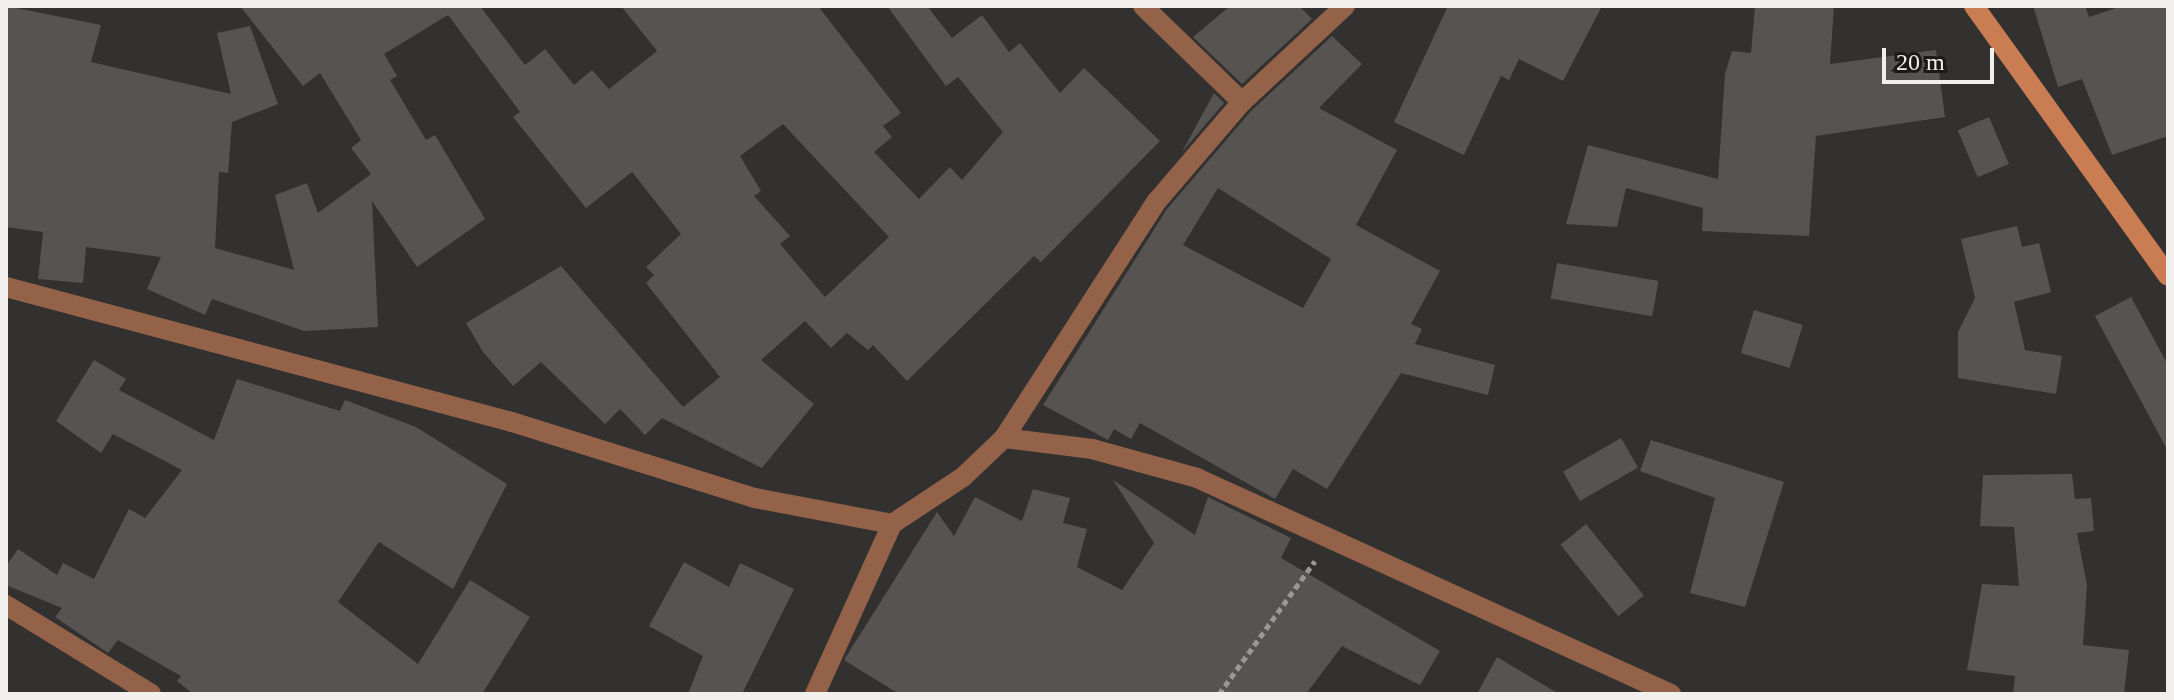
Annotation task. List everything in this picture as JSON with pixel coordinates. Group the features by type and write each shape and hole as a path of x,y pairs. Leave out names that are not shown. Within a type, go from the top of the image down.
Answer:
{"street":[{"path":"1143,6 1242,102"},
{"path":"815,694 892,524 963,477 1004,438 1157,201 1242,102 1345,6"},
{"path":"1974,6 2168,276"},
{"path":"6,287 498,418 755,498 892,524"},
{"path":"1004,438 1092,449 1197,478 1671,694"},
{"path":"6,605 151,694"}],"path":[{"path":"1219,694 1330,541"}],"building":[{"path":"6,6 101,25 91,62 231,94 217,33 250,26 278,104 232,122 228,173 219,172 215,248 294,270 275,195 307,183 318,213 371,174 351,148 361,140 320,73 303,86 240,6 480,6 525,65 545,49 574,85 592,70 609,89 657,51 621,6 818,6 901,113 883,126 892,137 874,152 919,199 950,167 962,180 1003,132 958,77 946,86 887,6 927,6 952,38 982,15 1009,52 1020,43 1060,93 1084,68 1160,141 1041,262 1034,256 907,381 873,345 868,350 847,333 831,348 805,321 761,360 814,404 762,468 662,418 645,435 620,409 605,424 541,362 513,386 483,352 466,323 561,266 683,407 720,377 646,283 654,275 646,267 681,234 632,172 586,208 513,117 520,112 448,15 384,54 397,76 390,80 426,140 435,135 485,219 417,267 372,201 378,327 304,331 212,299 205,315 147,289 161,257 86,247 83,283 38,279 43,232 6,227","holes":["783,124 889,237 825,297 780,244 790,236 754,196 761,191 740,156"]},
{"path":"1230,6 1299,6 1312,19 1242,84 1193,37"},
{"path":"1448,6 1602,6 1563,81 1519,59 1509,80 1501,76 1464,155 1394,122"},
{"path":"1755,6 1834,6 1830,64 1936,50 1945,117 1816,136 1809,236 1702,231 1703,208 1626,188 1617,227 1566,224 1588,145 1718,179 1725,74 1732,51 1751,53"},
{"path":"2033,6 2085,6 2089,17 2122,6 2168,6 2168,136 2112,155 2082,79 2058,87"},
{"path":"1332,36 1362,64 1319,108 1397,150 1356,225 1440,271 1411,324 1422,329 1415,344 1495,365 1488,395 1401,373 1327,489 1293,469 1275,499 1140,423 1131,439 1114,429 1108,440 1043,405 1167,209 1251,111","holes":["1218,188 1331,259 1303,308 1183,245"]},
{"path":"1214,93 1224,103 1182,152"},
{"path":"1989,117 2009,164 1978,177 1958,130"},
{"path":"2017,226 2022,247 2039,243 2051,292 2014,302 2025,350 2062,356 2056,394 1958,378 1958,332 1975,298 1961,239"},
{"path":"1557,263 1658,281 1652,316 1551,298"},
{"path":"2131,297 2168,365 2168,451 2095,316"},
{"path":"1754,310 1803,325 1790,368 1741,353"},
{"path":"94,360 126,379 119,390 214,440 237,379 340,411 345,400 416,427 507,484 453,589 379,542 338,602 418,664 470,580 530,617 482,694 193,694 177,681 181,676 118,640 108,653 55,617 62,608 6,585 6,566 18,549 57,575 63,563 94,579 129,509 145,518 182,470 113,434 101,453 56,421"},
{"path":"1621,438 1638,467 1580,501 1563,472"},
{"path":"1651,440 1784,482 1745,607 1690,593 1715,498 1640,471"},
{"path":"2072,474 2075,499 2091,498 2094,531 2077,533 2087,585 2083,645 2129,650 2124,694 2013,694 2015,676 1967,670 1982,584 2019,586 2014,527 1980,526 1983,475"},
{"path":"1113,480 1195,535 1208,497 1291,538 1281,558 1440,651 1420,685 1342,646 1306,694 899,694 844,660 937,512 954,536 975,497 1022,521 1033,489 1070,498 1063,523 1087,529 1077,567 1122,590 1154,543"},
{"path":"1586,524 1644,595 1618,616 1560,545"},
{"path":"684,562 729,587 740,563 794,589 742,694 688,694 703,656 649,626"},
{"path":"1497,657 1559,694 1477,694"}]}
